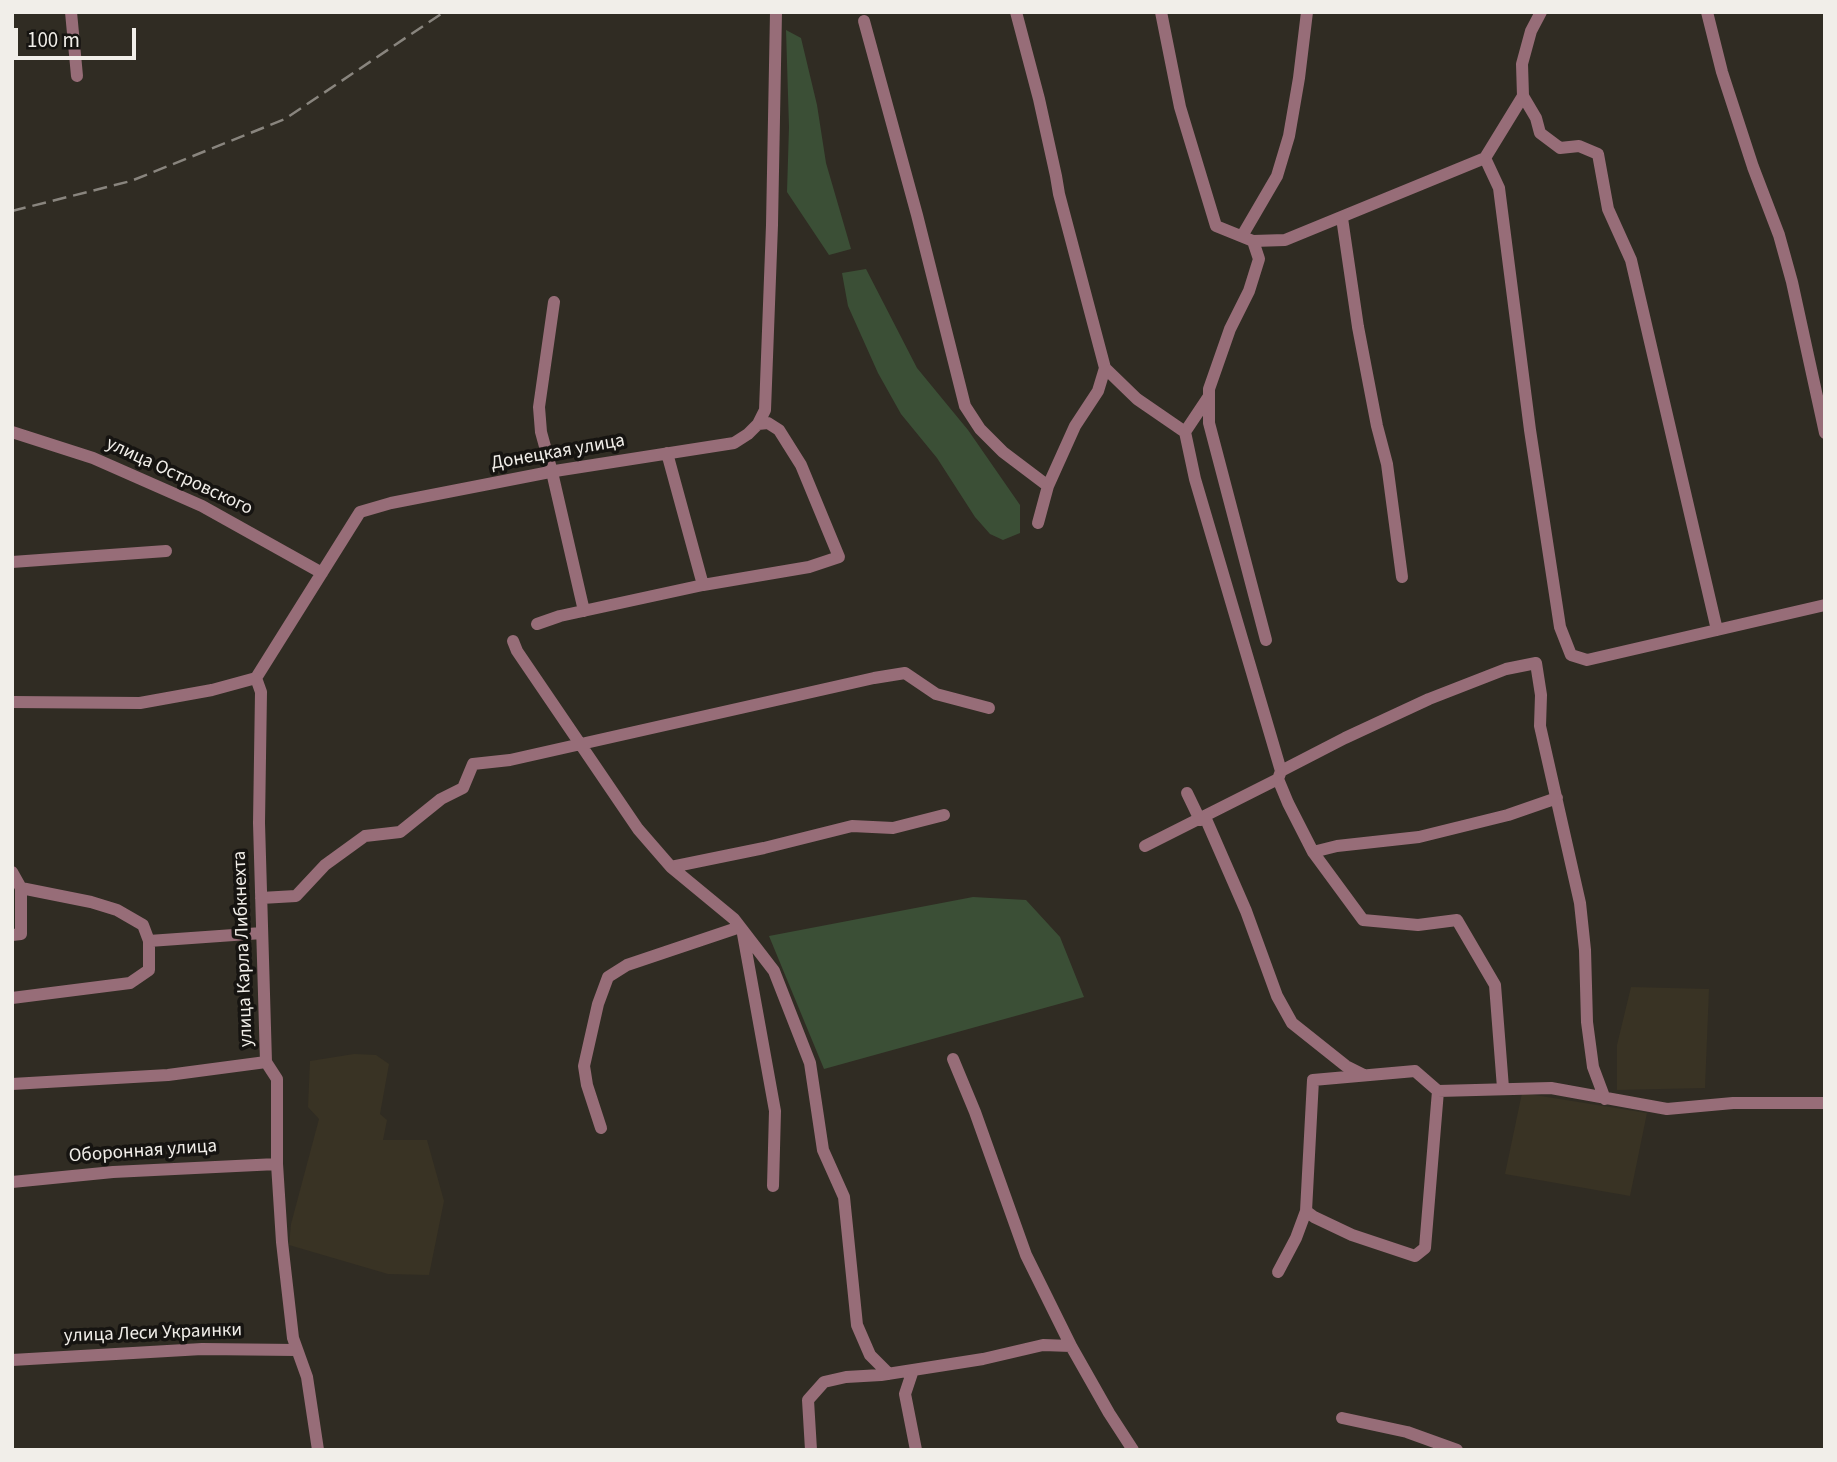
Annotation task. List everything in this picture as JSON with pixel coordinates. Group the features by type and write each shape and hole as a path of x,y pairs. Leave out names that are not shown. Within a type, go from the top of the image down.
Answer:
{"street":[{"path":"71,12 77,76"},
{"path":"537,624 560,616 703,585 809,567 839,557 801,465 779,430 768,424 758,424 765,410 776,12"},
{"path":"1016,12 1039,99 1059,194 1105,368 1137,399 1185,432 1195,479 1280,775 1312,852 1363,920 1418,925 1457,920 1495,985 1503,1088"},
{"path":"1161,12 1180,107 1216,226 1248,239 1285,240 1485,158 1523,96"},
{"path":"1248,239 1277,176 1289,136 1307,12"},
{"path":"1541,12 1531,31 1522,64 1523,96 1536,118 1540,133 1560,148 1578,146 1598,154 1608,209 1631,260 1717,630"},
{"path":"1707,12 1722,72 1789,270 1825,433"},
{"path":"864,21 965,406 980,429 1003,452 1048,486"},
{"path":"1485,158 1499,188 1530,430 1560,627 1571,655 1587,660 1825,605"},
{"path":"1342,218 1358,327 1387,464 1402,577"},
{"path":"1185,432 1209,396 1230,329 1249,291 1259,259 1248,239"},
{"path":"554,302 539,407 541,432 584,611"},
{"path":"1038,523 1048,486 1075,426 1098,391 1105,368"},
{"path":"1209,396 1209,423 1266,640"},
{"name":"Донецкая улица","path":"322,573 360,512 391,503 552,472 734,443 758,424"},
{"name":"улица Островского","path":"12,432 93,458 202,506 322,573"},
{"path":"667,453 703,585"},
{"path":"12,562 166,551"},
{"path":"12,702 140,703 212,690 256,678 322,573"},
{"path":"513,641 517,651 638,829 671,867 734,919 774,971 810,1063 823,1150 844,1198 857,1325 870,1355 889,1374"},
{"path":"1145,846 1202,818 1345,738 1429,699 1506,669 1536,663 1541,695 1540,726 1580,903 1586,950 1587,1022 1593,1067 1605,1099"},
{"path":"261,898 296,896 325,865 365,836 400,832 441,799 463,788 473,764 510,760 662,724 905,673 936,694 989,708"},
{"name":"улица Карла Либкнехта","path":"256,678 261,692 259,823 266,1062 277,1079 277,1164 282,1242 296,1350 307,1377 318,1450"},
{"path":"1187,793 1202,818 1246,911 1277,996 1292,1023 1346,1066 1364,1075"},
{"path":"1312,852 1337,846 1419,837 1507,815 1556,798"},
{"path":"671,867 764,849 852,826 893,828 944,815"},
{"path":"12,872 21,888 21,934 12,935"},
{"path":"12,998 130,983 149,970 149,941 143,925 117,911 91,902 21,888"},
{"path":"601,1128 587,1085 584,1066 598,1004 608,977 627,965 741,929"},
{"path":"741,929 775,1111 773,1186"},
{"path":"149,941 262,933"},
{"path":"953,1059 975,1112 1026,1255 1071,1346 1133,1450"},
{"path":"12,1084 168,1075 266,1062"},
{"path":"1278,1272 1296,1238 1306,1210 1313,1080 1415,1071 1438,1091 1551,1088 1667,1109 1733,1103 1825,1104"},
{"path":"1306,1210 1314,1217 1352,1234 1415,1256 1425,1248 1438,1091"},
{"name":"Оборонная улица","path":"12,1182 113,1172 277,1164"},
{"path":"811,1450 808,1400 824,1382 983,1359 1043,1345 1071,1346"},
{"name":"улица Леси Украинки","path":"12,1360 202,1349 296,1350"},
{"path":"913,1370 905,1394 916,1450"},
{"path":"1342,1419 1407,1432 1457,1450"}],"shaded area":[{"path":"1631,987 1709,989 1705,1088 1617,1090 1617,1045"},
{"path":"354,1054 376,1055 389,1064 380,1114 387,1120 383,1140 427,1140 444,1201 429,1275 388,1274 289,1245 291,1224 319,1119 308,1107 310,1061"},
{"path":"1522,1093 1647,1113 1630,1196 1505,1174"}],"green space":[{"path":"786,30 801,38 817,105 826,163 851,249 829,255 787,192 789,127"},
{"path":"866,269 917,368 968,430 1020,505 1020,533 1003,540 990,534 975,517 937,458 901,414 878,373 848,306 842,273"},
{"path":"973,897 1026,900 1060,937 1084,997 824,1069 769,936"}],"railway":[{"path":"12,211 131,181 285,119 444,12"}]}
